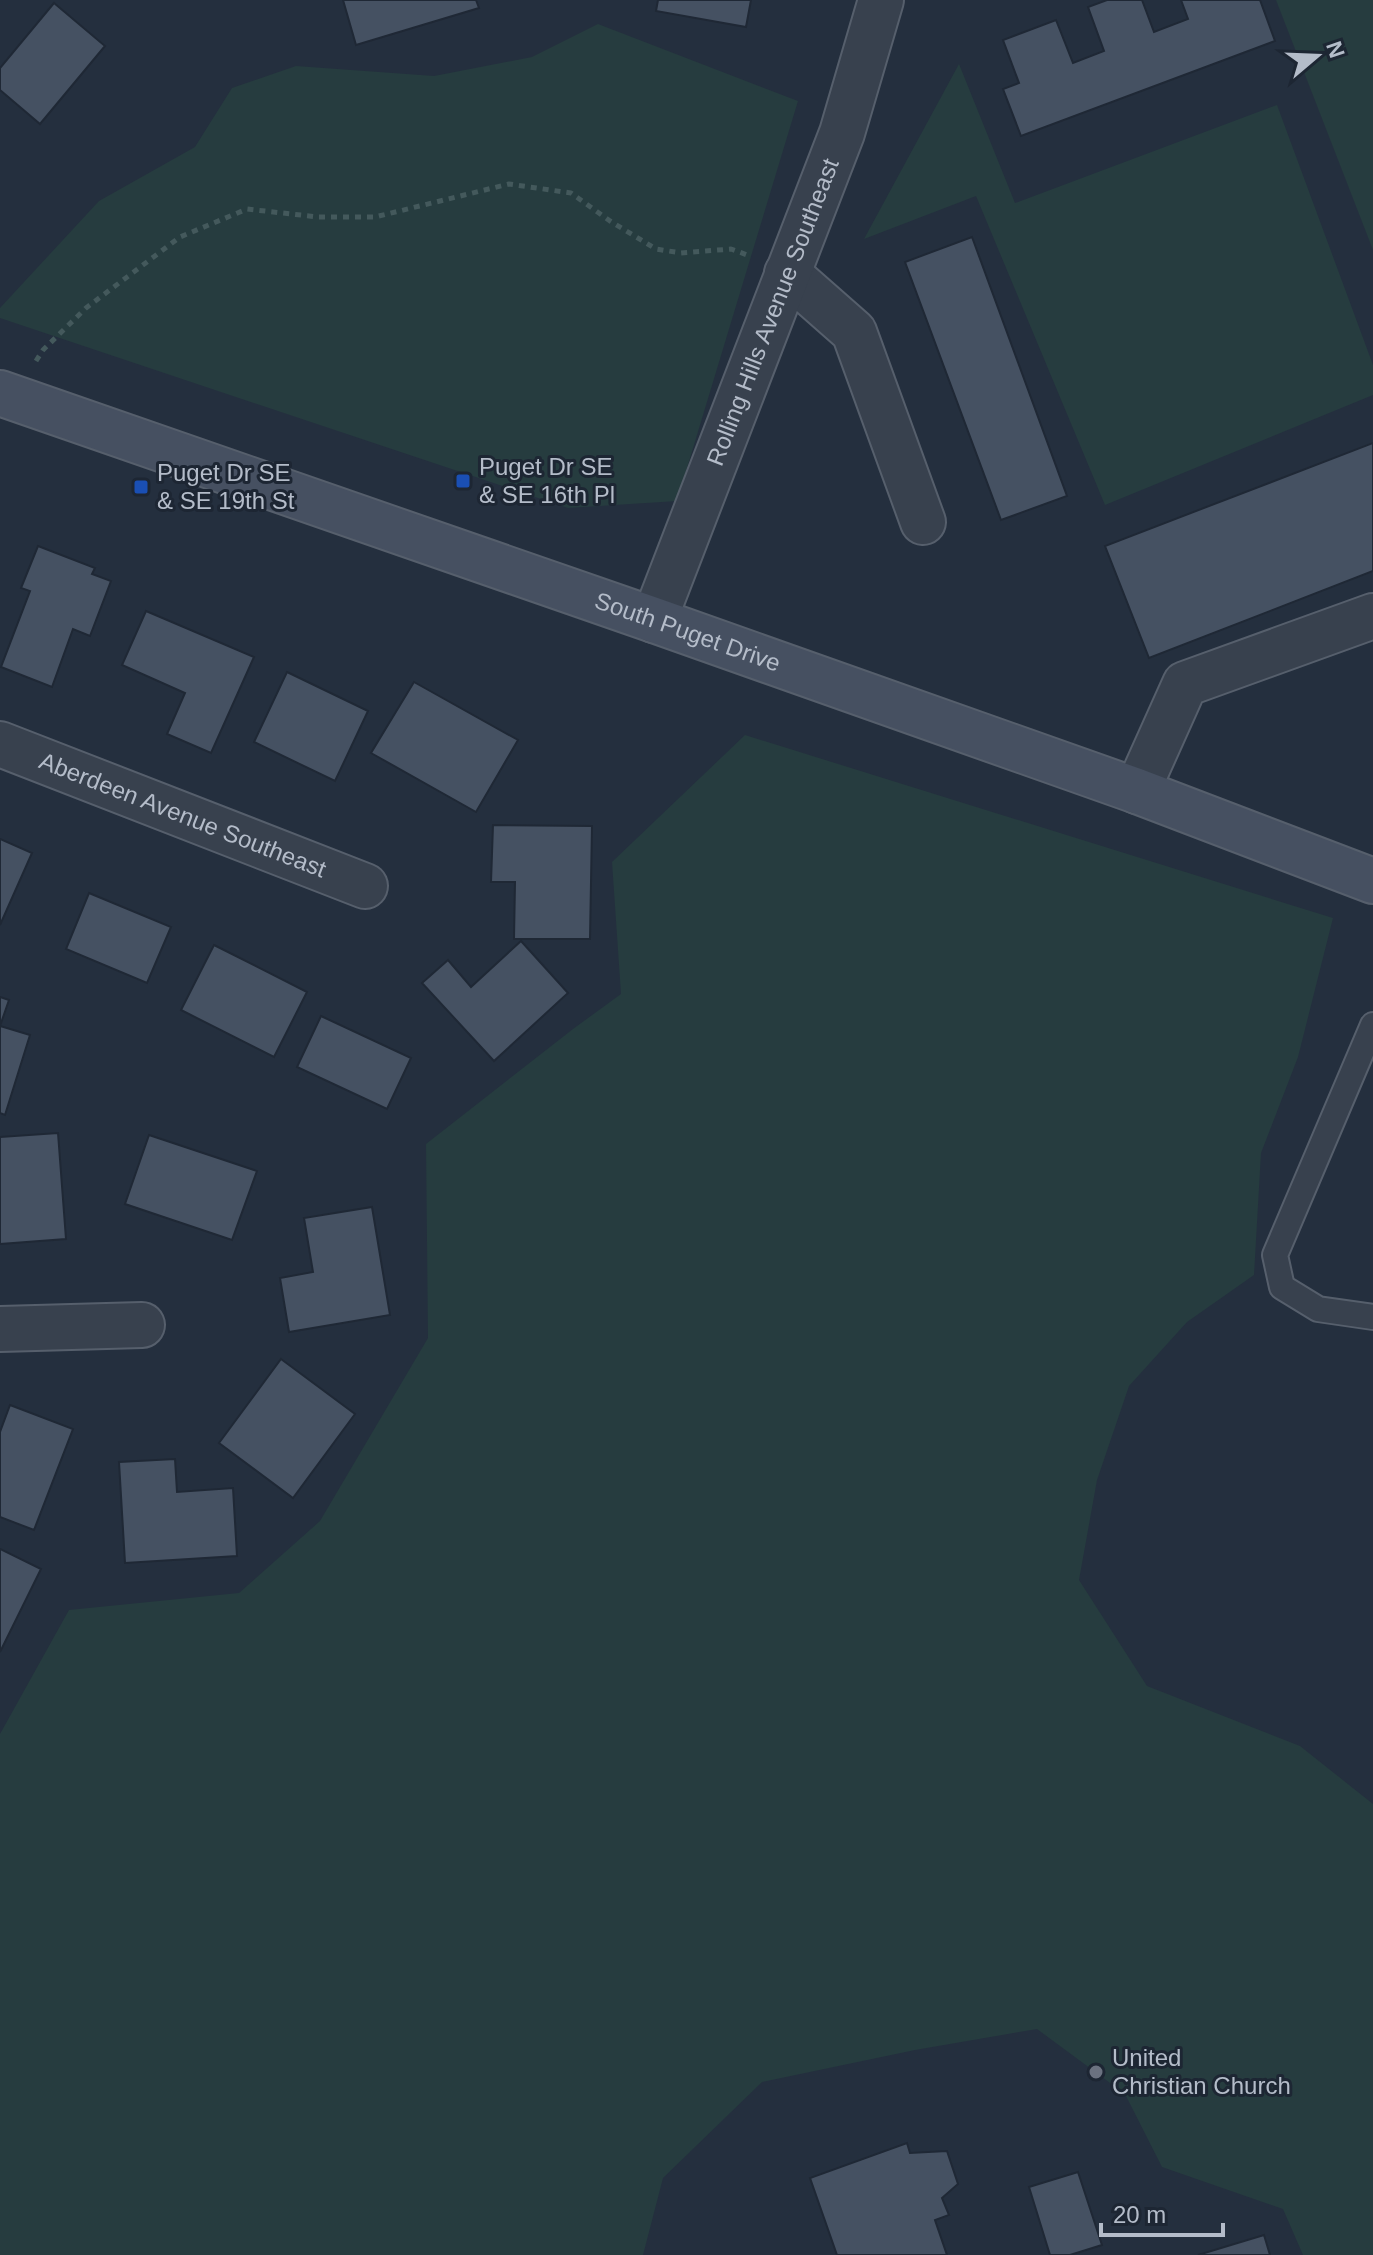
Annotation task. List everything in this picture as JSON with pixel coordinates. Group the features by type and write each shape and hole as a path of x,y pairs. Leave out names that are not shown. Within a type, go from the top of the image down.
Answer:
{"street":[{"name":"Rolling Hills Avenue Southeast","path":"654,620 842,133 881,0"},
{"path":"787,273 854,332 923,522"},
{"name":"South Puget Drive","path":"3,404 654,620 1137,791 1373,881"},
{"path":"1137,791 1185,684 1373,616"},
{"name":"Aberdeen Avenue Southeast","path":"0,744 365,886"},
{"path":"0,1329 142,1325"}],"lane":[{"path":"1373,1025 1275,1255 1282,1287 1318,1309 1373,1317"}],"path":[{"path":"3,404 43,350 86,308 180,237 247,209 318,217 375,217 509,184 571,193 656,249 681,253 731,249 787,273"}],"green space":[{"path":"1276,0 1373,0 1373,250"},
{"path":"598,24 798,101 677,501 568,508 0,318 0,308 99,201 195,147 232,88 296,66 434,76 532,57"},
{"path":"959,64 1015,203 1277,105 1373,365 1373,395 1105,505 976,196 864,239"},
{"path":"745,735 1333,918 1298,1057 1261,1153 1254,1275 1187,1322 1129,1386 1097,1480 1079,1580 1147,1686 1300,1746 1373,1804 1373,2255 1303,2255 1283,2209 1162,2167 1125,2094 1037,2029 915,2050 762,2082 663,2178 643,2255 0,2255 0,1734 69,1610 239,1593 320,1521 428,1338 426,1144 621,994 612,862"}],"building":[{"path":"343,0 476,0 479,8 356,45"},
{"path":"658,0 751,0 746,27 656,11"},
{"path":"1107,0 1142,0 1154,32 1188,19 1181,0 1260,0 1275,41 1021,136 1003,89 1019,83 1003,40 1056,20 1073,63 1104,51 1088,7"},
{"path":"54,3 105,46 40,124 0,90 0,68"},
{"path":"972,237 1067,496 1001,520 905,262"},
{"path":"1373,443 1373,571 1149,658 1105,546"},
{"path":"38,546 95,568 92,574 111,581 90,636 73,629 52,687 1,667 30,591 21,588"},
{"path":"146,611 254,657 211,753 167,734 185,693 122,665"},
{"path":"287,672 368,711 335,781 254,742"},
{"path":"414,682 518,740 476,812 371,753"},
{"path":"493,825 592,826 590,939 514,939 515,882 491,882"},
{"path":"0,839 32,853 0,925"},
{"path":"89,893 171,927 147,983 66,949"},
{"path":"521,941 568,993 494,1061 422,983 448,960 471,987"},
{"path":"214,945 307,992 274,1057 181,1010"},
{"path":"0,997 9,1000 0,1026"},
{"path":"321,1016 411,1058 387,1109 297,1067"},
{"path":"0,1026 30,1035 5,1115 0,1113"},
{"path":"58,1133 66,1239 0,1244 0,1137"},
{"path":"149,1135 257,1171 232,1240 125,1204"},
{"path":"372,1207 390,1315 289,1332 280,1278 313,1272 304,1218"},
{"path":"281,1359 355,1414 293,1498 219,1443"},
{"path":"10,1405 73,1429 34,1530 0,1517 0,1432"},
{"path":"175,1459 177,1492 233,1488 237,1556 125,1563 119,1462"},
{"path":"0,1549 41,1569 0,1652"},
{"path":"907,2143 910,2153 947,2151 958,2184 942,2198 949,2215 935,2220 947,2255 837,2255 810,2178"},
{"path":"1078,2172 1102,2245 1070,2255 1050,2255 1029,2187"},
{"path":"1264,2235 1270,2255 1198,2255"}],"place":[{"name":"Puget Dr SE & SE 16th Pl","path":"463,481"},
{"name":"Puget Dr SE & SE 19th St","path":"141,487"},
{"name":"United Christian Church","path":"1096,2072"}]}
